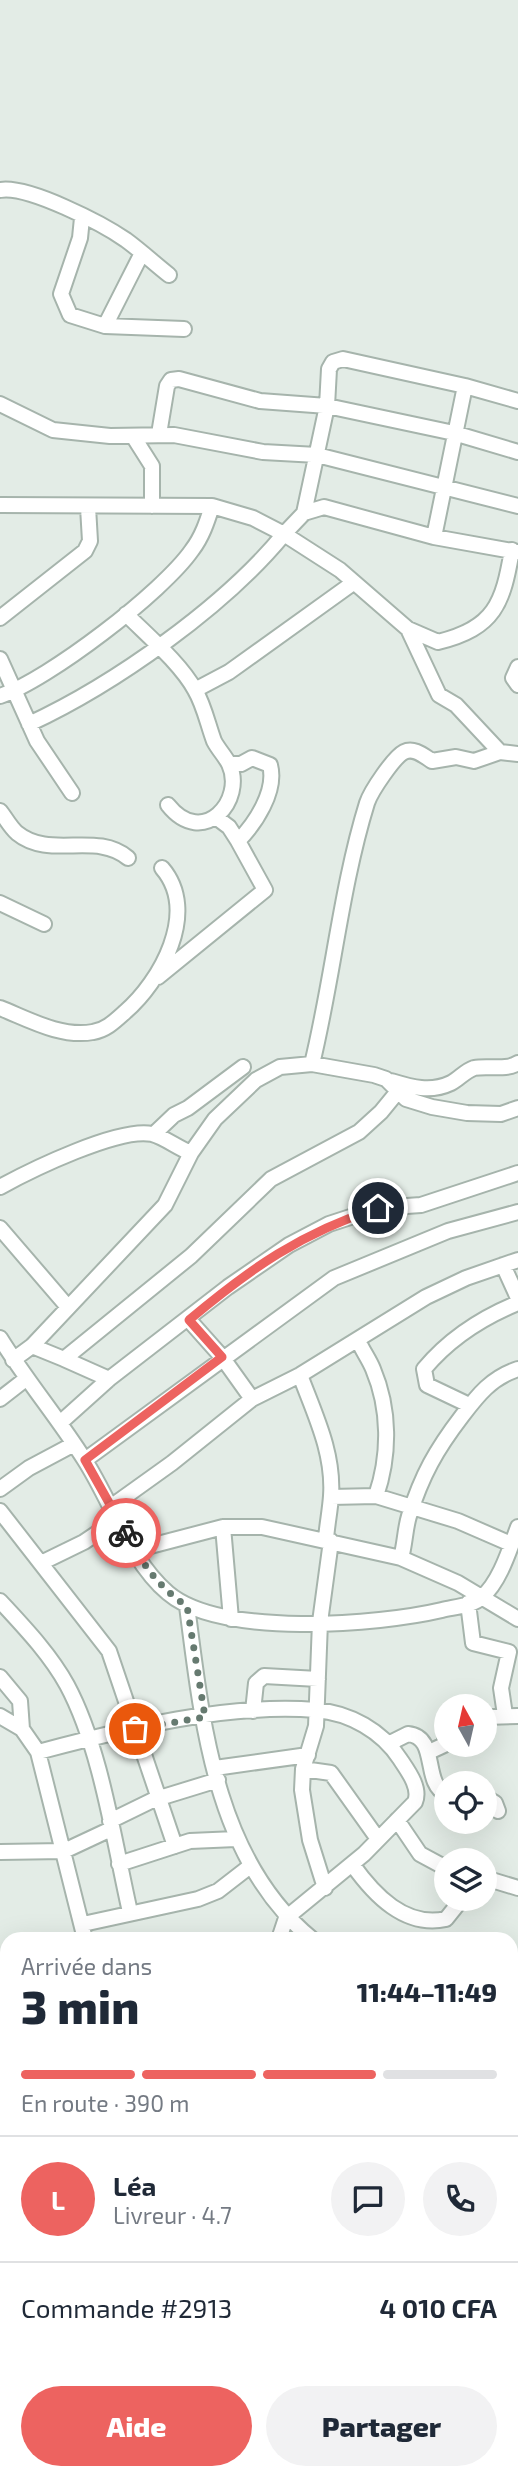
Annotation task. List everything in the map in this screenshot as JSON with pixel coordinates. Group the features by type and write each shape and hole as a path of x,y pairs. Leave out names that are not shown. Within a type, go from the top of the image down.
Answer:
{"street":[{"path":"0,190 15,190 53,203 125,239 169,275"},
{"path":"82,218 80,237 61,294 63,304 70,315 105,326 184,329"},
{"path":"105,326 142,253"},
{"path":"304,513 327,406 329,369 333,362 342,359 465,386 518,401"},
{"path":"159,434 167,386 171,380 214,387 260,401 327,406 454,433 518,452"},
{"path":"434,537 465,386"},
{"path":"0,404 52,430 79,434 159,434 263,452 317,455 518,506"},
{"path":"133,436 152,466 152,506"},
{"path":"0,505 212,506 253,518 284,534 340,569 408,629 438,642 488,620 494,613 515,551 434,537 324,507 304,513 284,534 223,594 158,646 125,670 29,724"},
{"path":"0,696 79,650 126,614 179,567 204,531 212,506"},
{"path":"0,618 85,551 90,541 89,507"},
{"path":"195,690 229,672 353,583"},
{"path":"126,614 158,646 195,690 215,741 229,764 231,787 217,818 211,822 181,818 168,805"},
{"path":"408,629 439,695 456,705 500,752"},
{"path":"0,659 47,760 72,793"},
{"path":"518,667 513,678 518,685"},
{"path":"312,1064 329,995 358,841 368,800 376,787 400,754 407,750 418,752 432,761 456,757 474,761 500,752 518,754"},
{"path":"229,764 242,764 252,758 271,768 268,793 258,817 239,841"},
{"path":"0,811 17,833 30,839 52,846 88,844 120,852 128,858"},
{"path":"0,1008 65,1032 92,1032 110,1025 137,1002 157,978 265,890 239,841 229,827 217,818"},
{"path":"157,978 173,941 176,919 171,882 162,869"},
{"path":"0,903 44,923"},
{"path":"13,1360 32,1346 165,1205 191,1153 215,1119 256,1080 280,1067 312,1064 386,1079 416,1089 449,1084 470,1069 507,1067 518,1063"},
{"path":"154,1134 174,1115 188,1108 243,1066"},
{"path":"386,1079 406,1099 467,1113 501,1114 518,1108"},
{"path":"64,1359 191,1256 271,1178 359,1132 381,1112 399,1090"},
{"path":"0,1187 75,1150 133,1134 154,1134 173,1147 191,1153"},
{"path":"60,1423 109,1379 259,1266 329,1224 378,1208 421,1205 518,1173"},
{"path":"85,1460 222,1357 334,1278 448,1231 518,1212"},
{"path":"0,1228 67,1307"},
{"path":"43,1562 84,1542 172,1463 252,1399 300,1375 426,1297 466,1278 518,1260"},
{"path":"503,1265 518,1298"},
{"path":"469,1405 427,1385 424,1369 462,1332 491,1314 518,1303"},
{"path":"189,1320 222,1357 252,1399"},
{"path":"0,1338 85,1460 150,1574 169,1594 187,1606 231,1619 367,1622 414,1616 475,1601 491,1587 518,1527"},
{"path":"358,1340 378,1383 386,1424 385,1458 376,1496"},
{"path":"32,1346 109,1379"},
{"path":"401,1558 412,1507 428,1464 469,1405 502,1374 518,1369"},
{"path":"300,1375 324,1438 331,1497 320,1622 315,1735 303,1769 302,1806 325,1888"},
{"path":"0,1399 27,1378"},
{"path":"0,1489 29,1468 74,1444"},
{"path":"331,1497 376,1496 458,1521 511,1544"},
{"path":"0,1511 43,1562 109,1651 176,1846"},
{"path":"135,1550 223,1527 262,1527 401,1558 458,1583 475,1601 518,1619"},
{"path":"223,1527 231,1619"},
{"path":"0,1601 29,1632 66,1683 88,1738 130,1912"},
{"path":"475,1601 473,1643 509,1652 501,1688 512,1716"},
{"path":"187,1606 216,1774 236,1839 249,1867 286,1918 303,1932"},
{"path":"253,1712 256,1683 264,1676 318,1679"},
{"path":"0,1677 20,1701 22,1729"},
{"path":"38,1752 88,1738 205,1717 317,1710 353,1720 390,1742 417,1792 415,1802 352,1864 286,1918 281,1932"},
{"path":"0,1716 22,1729 38,1752 84,1932 130,1912 198,1899 218,1891 249,1867"},
{"path":"390,1742 413,1734 429,1752 434,1777"},
{"path":"429,1752 434,1750"},
{"path":"0,1852 64,1851 159,1798 216,1774 308,1755"},
{"path":"303,1769 331,1773 378,1839"},
{"path":"397,1820 419,1854 434,1862"},
{"path":"119,1864 176,1846 214,1838 236,1839"},
{"path":"352,1864 389,1905 422,1922 446,1919 452,1911"},
{"path":"497,1882 518,1888"}],"way so far":[{"path":"126,1533 150,1574 169,1594 187,1606 205,1717 135,1729"}],"route":[{"path":"126,1533 85,1460 222,1357 189,1320 228,1287 289,1245 329,1224 378,1208"}]}
